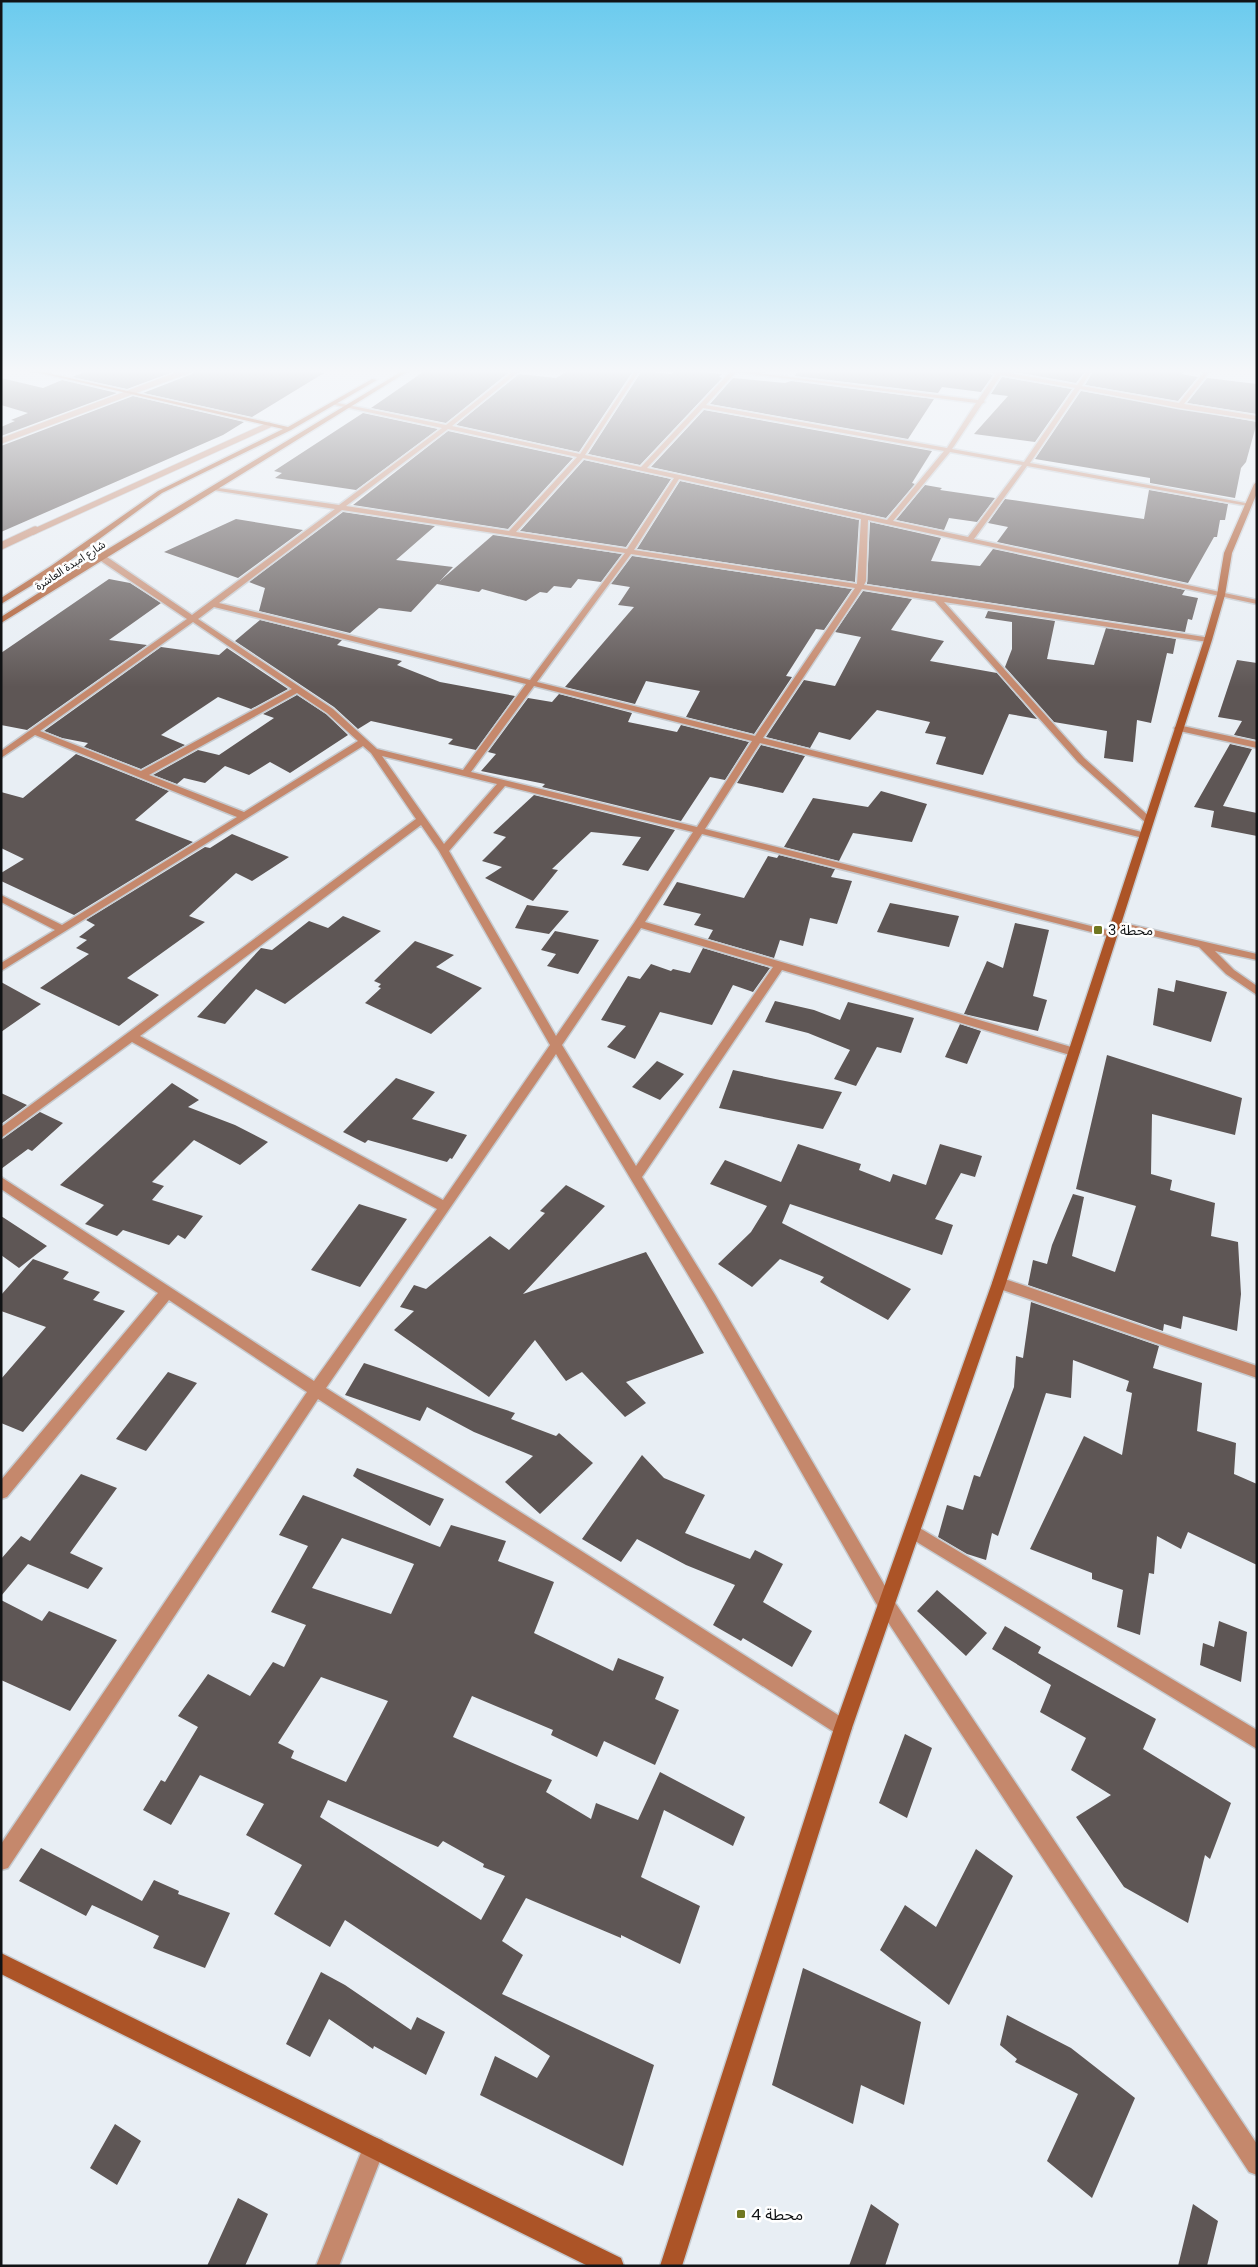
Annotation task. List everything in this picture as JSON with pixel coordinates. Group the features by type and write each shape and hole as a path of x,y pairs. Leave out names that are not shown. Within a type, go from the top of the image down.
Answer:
{"street":[{"name":"شارع امبدة العاشرة","path":"1,602 54,568 160,492 193,476"},
{"name":"شارع امبدة العاشرة","path":"1,621 233,476"},
{"path":"1,755 212,604 381,476"},
{"path":"511,533 564,476"},
{"path":"667,476 970,539 1257,602"},
{"path":"889,522 927,476"},
{"path":"970,539 1017,476"},
{"path":"1087,476 1248,504"},
{"path":"465,773 629,552 677,478"},
{"path":"671,2266 843,1728 999,1283 1143,835 1208,640 1221,594 1228,553 1257,484"},
{"path":"213,488 1208,640"},
{"path":"1,1861 316,1390 445,1208 639,924 757,740 860,587 866,517"},
{"path":"101,557 330,711 370,746 444,851 556,1045 710,1299 886,1604 1257,2164"},
{"path":"938,600 1081,760 1148,820"},
{"path":"212,604 1143,835"},
{"path":"141,775 298,689"},
{"path":"1178,728 1257,745"},
{"path":"32,731 244,816"},
{"path":"1,968 244,816 370,746 502,783 1113,929 1202,944 1257,957"},
{"path":"444,851 502,783"},
{"path":"1,1134 422,819"},
{"path":"1,898 61,929"},
{"path":"639,924 1074,1052"},
{"path":"1202,944 1230,972 1257,990"},
{"path":"636,1176 780,965"},
{"path":"132,1037 445,1208"},
{"path":"1,1182 316,1390 843,1728"},
{"path":"999,1283 1257,1372"},
{"path":"1,1492 167,1292"},
{"path":"913,1531 1257,1740"},
{"path":"1,1963 613,2266"},
{"path":"327,2266 374,2148"}],"lane":[{"path":"1,546 156,476"}],"building":[{"path":"1,476 130,476 1,532"},
{"path":"278,476 375,476 356,490 275,478"},
{"path":"390,476 557,476 508,529 353,505"},
{"path":"570,476 656,476 671,479 626,547 520,531"},
{"path":"692,476 917,476 912,483 915,484 886,518"},
{"path":"1137,476 1239,476 1235,498 1150,483 1150,478"},
{"path":"680,481 859,520 855,582 637,549"},
{"path":"925,485 942,488 940,490 995,498 977,522 949,518 944,530 896,520"},
{"path":"1149,490 1228,504 1225,520 1220,520 1217,537 1214,537 1188,583 997,542 1008,527 988,523 1005,499 1144,519"},
{"path":"343,512 435,526 396,560 453,567 440,581 493,535 622,554 601,582 578,579 571,588 554,586 547,593 540,592 526,601 482,589 479,592 437,584 411,612 379,608 350,633 259,611 265,588 249,582"},
{"path":"236,519 303,530 238,578 164,552"},
{"path":"870,522 941,538 931,561 980,566 993,549 1185,590 1182,595 1198,598 1192,620 1188,619 1185,632 867,584"},
{"path":"632,556 852,589 824,630 816,629 786,676 792,677 754,734 686,717 700,691 646,681 635,704 565,687 634,607 618,605 630,587 611,584"},
{"path":"109,579 130,583 161,603 109,640 147,645 27,730 1,725 1,653"},
{"path":"863,591 912,599 891,630 944,641 930,661 997,673 1037,719 1009,714 983,775 936,764 946,737 925,733 930,722 877,710 850,740 819,732 810,748 766,737 804,680 835,686 861,637 835,632"},
{"path":"988,611 1055,621 1047,659 1094,665 1106,628 1176,639 1173,654 1167,653 1151,723 1137,720 1133,762 1104,758 1107,731 1054,722 1005,667 1012,649 1012,622 985,618"},
{"path":"260,620 342,640 337,645 402,661 397,665 440,682 515,696 476,750 448,744 453,739 371,721 358,729 334,707 235,641"},
{"path":"161,647 219,655 227,648 288,689 251,709 218,697 161,735 185,745 141,769 84,747 88,743 62,738 44,731"},
{"path":"1237,660 1257,663 1257,740 1234,735 1242,721 1218,717"},
{"path":"559,694 632,713 628,722 677,732 681,725 749,742 725,780 710,777 681,821 542,787 545,784 481,771 496,754 488,752 528,698 552,702"},
{"path":"297,695 326,714 348,735 290,773 270,762 249,775 225,766 205,783 184,778 177,784 153,775 198,750 219,755 274,718 263,714"},
{"path":"1230,744 1252,749 1223,806 1257,813 1257,836 1211,827 1214,811 1194,807"},
{"path":"761,745 805,756 783,793 737,783"},
{"path":"76,754 169,791 135,820 193,842 74,915 1,881 1,873 24,859 1,848 1,792 23,798"},
{"path":"881,791 927,804 912,842 853,833 839,861 784,847 813,798 868,807"},
{"path":"534,795 675,830 648,871 622,865 641,837 591,832 552,869 558,870 533,901 485,878 502,867 482,861 506,837 493,833"},
{"path":"232,834 289,857 252,881 236,873 189,916 205,922 127,978 159,995 119,1026 40,988 89,954 76,948 87,940 79,937 95,925 86,920 205,847 210,848"},
{"path":"779,855 835,869 831,877 852,881 837,924 810,918 803,946 780,940 774,958 708,939 713,930 694,925 701,914 663,905 677,882 744,898 768,856 777,858"},
{"path":"890,903 959,916 949,947 877,932"},
{"path":"527,905 569,911 549,934 515,928"},
{"path":"343,916 381,931 285,1004 256,989 225,1024 197,1017 261,948 272,950 309,921 328,928"},
{"path":"1015,923 1049,930 1033,996 1047,1000 1038,1031 964,1014 987,961 1003,968"},
{"path":"555,931 599,940 578,974 547,966 556,954 541,950"},
{"path":"415,941 454,955 436,967 482,988 431,1034 365,1003 381,988 378,987 381,984 374,981"},
{"path":"703,948 770,968 753,992 733,985 712,1025 660,1012 635,1059 607,1047 626,1026 601,1020 628,976 640,979 651,964 671,971 673,969 690,973"},
{"path":"1176,980 1227,992 1211,1042 1153,1025 1158,988 1174,992"},
{"path":"1,982 41,1004 1,1032"},
{"path":"775,1001 814,1010 840,1020 848,1002 914,1018 901,1053 877,1047 856,1086 834,1079 850,1050 808,1033 765,1022"},
{"path":"960,1024 981,1031 967,1064 945,1057"},
{"path":"1107,1055 1242,1098 1235,1135 1152,1114 1151,1174 1172,1180 1170,1190 1215,1203 1211,1236 1238,1242 1241,1294 1237,1331 1183,1316 1181,1329 1164,1324 1163,1331 1028,1285 1033,1260 1047,1264 1052,1245 1073,1194 1084,1197 1072,1256 1115,1272 1136,1206 1076,1189"},
{"path":"657,1061 684,1074 660,1100 632,1087"},
{"path":"733,1070 842,1092 823,1129 719,1108"},
{"path":"396,1078 435,1092 412,1119 467,1135 452,1159 450,1158 447,1162 368,1140 365,1143 343,1132"},
{"path":"172,1083 199,1100 188,1107 235,1125 268,1142 240,1165 194,1140 152,1182 164,1186 152,1200 203,1216 185,1239 178,1235 169,1245 123,1230 117,1236 85,1224 104,1205 60,1185"},
{"path":"1,1093 27,1105 1,1124"},
{"path":"40,1112 63,1123 32,1151 28,1149 1,1169 1,1140"},
{"path":"798,1144 861,1164 859,1170 890,1182 893,1174 926,1185 940,1144 982,1156 975,1177 961,1173 935,1219 953,1225 942,1255 790,1204 782,1223 911,1289 888,1320 820,1282 824,1277 780,1259 752,1287 718,1264 751,1232 767,1206 710,1184 725,1160 781,1182"},
{"path":"566,1185 605,1206 523,1294 646,1252 704,1353 626,1382 646,1403 625,1417 582,1372 566,1381 535,1340 489,1397 394,1330 414,1311 400,1307 414,1285 426,1289 490,1236 509,1250 545,1213 540,1211"},
{"path":"359,1204 407,1219 360,1287 311,1270"},
{"path":"1,1216 47,1246 19,1268 1,1255"},
{"path":"33,1259 69,1272 63,1279 100,1292 93,1300 125,1311 23,1432 1,1423 1,1379 46,1327 1,1311 1,1295"},
{"path":"1031,1302 1159,1346 1153,1368 1202,1383 1197,1431 1236,1443 1234,1474 1257,1484 1257,1565 1188,1532 1181,1549 1157,1536 1154,1574 1149,1573 1140,1635 1117,1627 1123,1590 1092,1579 1092,1573 1030,1549 1084,1436 1122,1455 1132,1393 1126,1391 1129,1381 1073,1360 1071,1398 1046,1393 998,1536 992,1533 986,1560 967,1554 938,1537 947,1505 963,1510 974,1475 980,1477 1014,1387 1016,1356 1023,1358"},
{"path":"364,1363 515,1413 511,1419 556,1436 559,1433 593,1463 540,1514 505,1482 533,1456 474,1432 427,1407 420,1421 345,1395"},
{"path":"168,1372 197,1383 146,1451 116,1439"},
{"path":"642,1455 664,1478 705,1495 685,1533 750,1559 755,1550 783,1564 763,1602 812,1631 792,1667 743,1638 741,1641 713,1625 735,1585 686,1565 637,1539 621,1562 582,1539"},
{"path":"357,1468 444,1499 430,1526 353,1476"},
{"path":"81,1474 117,1488 70,1553 103,1568 88,1589 28,1564 1,1596 1,1559 21,1536 30,1541"},
{"path":"303,1495 440,1547 451,1525 506,1541 498,1561 554,1582 534,1633 613,1671 618,1658 664,1677 655,1699 679,1710 655,1765 604,1741 597,1757 551,1735 553,1730 472,1696 453,1737 552,1780 546,1792 591,1819 596,1803 638,1820 660,1772 745,1817 733,1846 664,1810 641,1877 700,1906 680,1964 621,1935 621,1938 526,1898 502,1941 523,1955 502,1994 654,2065 623,2166 480,2095 495,2056 537,2078 550,2056 345,1920 330,1947 274,1914 302,1865 246,1835 264,1804 200,1775 171,1825 143,1810 161,1780 165,1782 198,1727 178,1716 208,1674 250,1696 273,1662 284,1667 306,1625 271,1612 308,1546 279,1535","holes":["342,1538 414,1564 391,1614 312,1588","321,1677 388,1701 346,1782 291,1758 294,1751 278,1743","328,1800 438,1847 443,1841 484,1864 483,1867 505,1876 481,1920 320,1817"]},
{"path":"937,1590 987,1633 966,1656 917,1611"},
{"path":"1,1600 42,1621 49,1611 117,1640 70,1711 1,1680"},
{"path":"1219,1621 1247,1632 1241,1682 1200,1665 1203,1643 1214,1647"},
{"path":"1005,1626 1041,1647 1038,1653 1156,1719 1143,1749 1231,1803 1210,1859 1205,1855 1188,1923 1124,1887 1076,1817 1111,1795 1071,1770 1086,1738 1040,1712 1051,1685 992,1649"},
{"path":"905,1734 932,1748 907,1818 879,1803"},
{"path":"41,1848 142,1901 154,1880 179,1891 178,1894 230,1913 205,1968 153,1948 159,1936 92,1905 86,1916 19,1881"},
{"path":"976,1849 1013,1876 949,2005 880,1950 905,1905 936,1927"},
{"path":"803,1968 921,2022 904,2105 861,2085 853,2124 772,2085"},
{"path":"321,1972 345,1985 411,2030 417,2017 445,2032 426,2075 374,2046 373,2049 329,2019 310,2057 286,2044"},
{"path":"1007,2015 1071,2048 1135,2098 1092,2198 1047,2161 1078,2094 1015,2062 1017,2059 1000,2045"},
{"path":"115,2124 141,2141 117,2185 90,2168"},
{"path":"238,2198 268,2214 245,2266 207,2266"},
{"path":"871,2204 899,2224 885,2266 849,2266"},
{"path":"1193,2204 1218,2221 1207,2266 1178,2266"}],"place":[{"name":"محطة 3","path":"1098,930"},
{"name":"محطة 4","path":"741,2214"}]}
